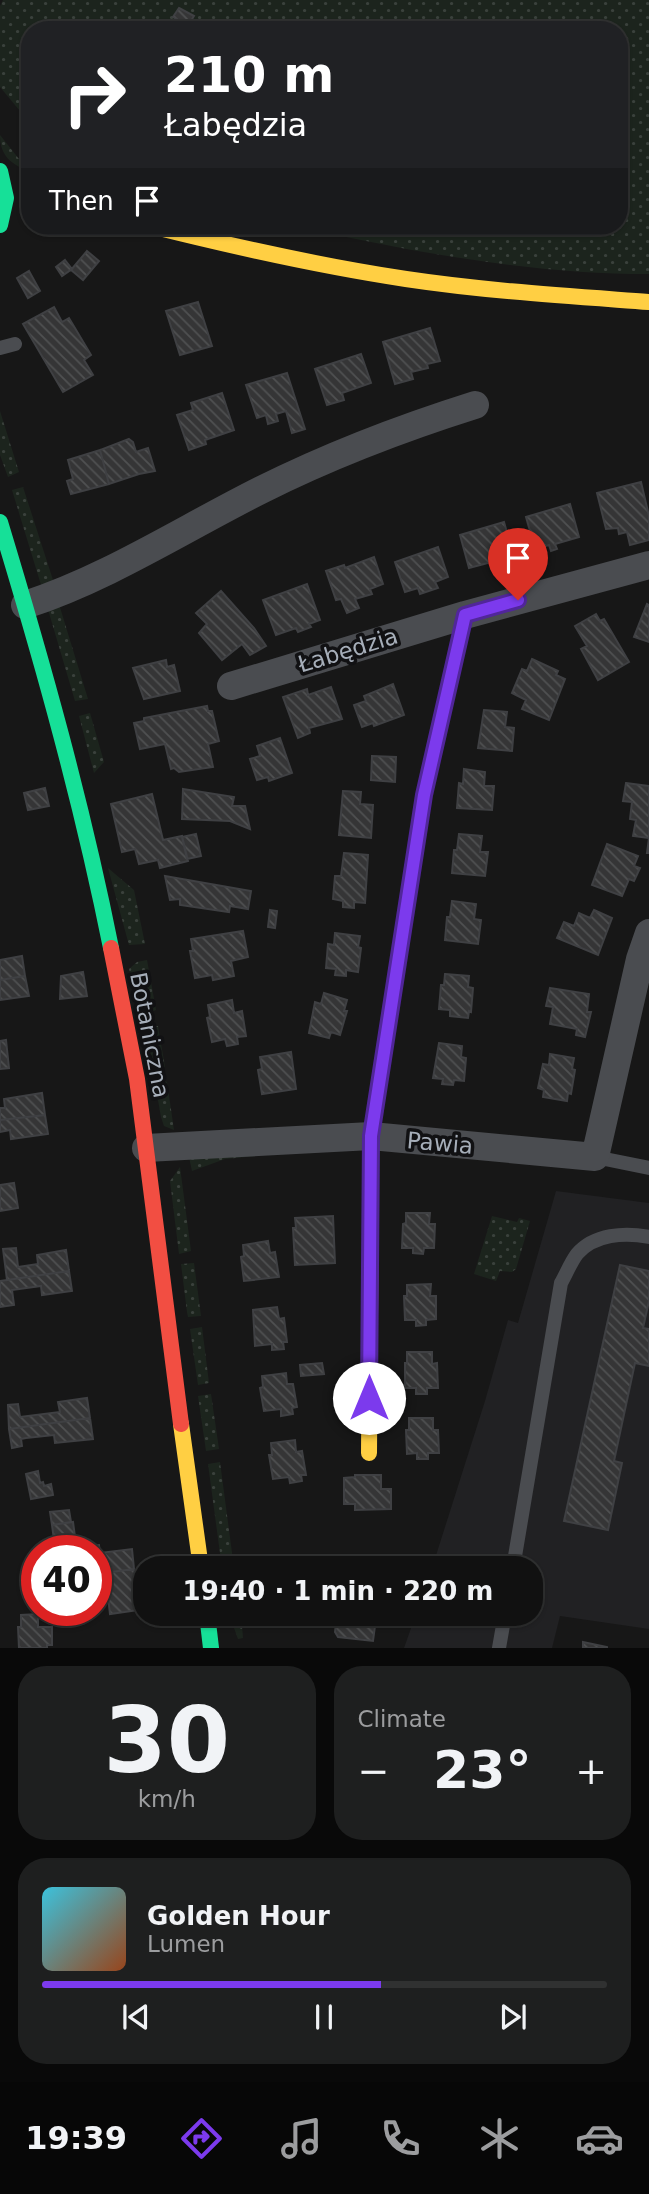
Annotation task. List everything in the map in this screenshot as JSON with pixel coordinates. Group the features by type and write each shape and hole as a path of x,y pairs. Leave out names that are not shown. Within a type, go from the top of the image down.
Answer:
{"street":[{"path":"0,165 20,175"},
{"path":"0,171 6,187 7,205 1,224"},
{"path":"1,224 21,215"},
{"path":"188,235 291,259 405,279 527,293 649,302"},
{"path":"25,605 97,576 264,489 374,440 475,405"},
{"name":"Botaniczna","path":"0,522 51,692 95,869 137,1079 199,1556"},
{"name":"Łabędzia","path":"231,686 465,615 649,565"},
{"path":"369,1453 371,1136 424,795 465,615"},
{"path":"595,1157 637,970 649,933"},
{"name":"Pawia","path":"146,1148 371,1136 595,1157"},
{"path":"208,1626 211,1648"}],"lane":[{"path":"0,348 15,344"},
{"name":"Pawia","path":"595,1157 649,1168"},
{"path":"515,1556 561,1283 578,1253 600,1238 632,1234 649,1237"},
{"path":"499,1648 503,1626"}],"shaded area":[{"path":"3,0 649,0 649,274 517,266 427,253 340,235 628,235 628,21 21,21 21,112 0,87 0,6"},
{"path":"0,135 21,160 21,168 4,154"},
{"path":"0,411 19,472 8,477 0,455"},
{"path":"23,487 53,580 42,588 12,490"},
{"path":"58,601 88,699 75,701 47,606"},
{"path":"90,713 104,762 94,773 79,716"},
{"path":"108,868 134,890 145,944 129,945"},
{"path":"147,960 156,1010 150,1012 139,1009 129,969 137,962"},
{"path":"152,1026 158,1026 165,1067 155,1070 146,1032"},
{"path":"163,1080 167,1082 174,1130 164,1126 161,1117 155,1083"},
{"path":"266,1155 225,1159 192,1171 189,1157"},
{"path":"180,1167 191,1251 179,1254 170,1181"},
{"path":"556,1191 649,1203 649,1629 560,1616 552,1648 404,1648 412,1626 543,1626 543,1556 436,1556 508,1320 518,1323"},
{"path":"492,1216 517,1222 519,1218 530,1221 516,1269 512,1272 500,1271 496,1281 474,1274"},
{"path":"194,1263 201,1316 188,1317 181,1264"},
{"path":"202,1327 209,1383 198,1385 190,1329"},
{"path":"211,1394 219,1449 206,1451 198,1396"},
{"path":"220,1462 232,1556 220,1556 208,1464"},
{"path":"233,1626 242,1626 243,1638 238,1639"}],"building":[{"path":"179,8 194,16 191,21 180,21 173,17"},
{"path":"87,251 99,261 83,280 71,270"},
{"path":"65,260 72,269 62,276 56,267"},
{"path":"29,271 40,291 28,298 17,278"},
{"path":"198,302 212,346 180,355 166,311"},
{"path":"54,307 62,322 69,318 91,355 84,360 93,375 63,392 23,324"},
{"path":"430,328 440,361 427,364 428,368 411,372 413,379 395,384 383,342"},
{"path":"361,354 371,383 342,393 344,400 327,405 315,369"},
{"path":"287,373 305,429 292,433 286,411 276,414 278,421 268,424 266,415 257,418 246,385"},
{"path":"222,393 234,430 205,440 206,444 189,450 177,415 193,410 191,403"},
{"path":"129,439 136,452 148,448 155,471 109,484 100,450"},
{"path":"100,450 109,484 71,494 67,481 73,479 68,460"},
{"path":"641,482 649,516 649,540 630,545 627,532 619,534 618,528 606,529 597,493"},
{"path":"570,504 579,537 555,544 557,549 551,551 549,545 535,549 526,517"},
{"path":"504,522 515,560 500,564 499,560 469,568 460,535"},
{"path":"438,547 448,577 435,582 438,588 420,594 418,588 405,592 395,562"},
{"path":"374,557 383,584 370,589 372,594 355,599 359,608 347,613 341,599 336,600 326,571 344,565 345,568"},
{"path":"307,584 320,620 298,632 296,628 276,635 263,600"},
{"path":"221,591 254,628 266,646 250,655 242,644 222,660 199,633 207,624 196,613"},
{"path":"647,604 649,605 649,642 634,637"},
{"path":"596,614 600,621 604,619 629,662 598,680 581,649 587,646 575,626"},
{"path":"532,659 558,671 556,675 565,679 549,720 522,709 526,700 512,693 522,669 527,671"},
{"path":"166,660 167,667 174,665 180,691 144,699 133,668"},
{"path":"393,684 404,715 374,726 373,723 362,727 354,705 366,701 364,696"},
{"path":"331,687 342,719 309,728 310,733 298,738 283,697 307,689 308,695"},
{"path":"207,706 208,711 212,711 219,741 208,744 213,767 179,772 171,769 165,744 140,749 134,723 144,721 144,718"},
{"path":"484,710 507,712 505,727 514,728 512,751 478,748"},
{"path":"280,738 292,773 269,781 268,777 257,780 250,759 260,756 257,746"},
{"path":"372,756 396,757 395,782 371,780"},
{"path":"464,769 485,772 484,786 494,786 492,810 457,808 459,783 463,784"},
{"path":"626,783 649,786 649,838 633,836 636,820 630,819 632,802 623,801"},
{"path":"45,788 49,806 28,810 24,793"},
{"path":"183,789 234,797 232,806 245,806 250,829 230,821 182,819"},
{"path":"343,791 361,792 360,804 373,805 371,838 339,835"},
{"path":"152,794 163,840 182,836 188,861 160,868 158,860 139,864 135,849 122,852 111,804"},
{"path":"196,834 201,856 187,859 182,837"},
{"path":"459,834 482,836 480,852 488,852 485,876 452,873"},
{"path":"607,844 638,856 634,866 640,868 634,881 629,879 622,896 592,885"},
{"path":"344,853 368,855 365,903 354,902 354,908 343,907 343,901 333,899 335,876 341,876"},
{"path":"165,876 251,891 248,909 230,906 229,912 180,905 180,899 170,900"},
{"path":"452,901 476,904 474,919 481,920 478,944 445,940"},
{"path":"270,910 277,911 275,928 268,927"},
{"path":"594,910 612,918 598,955 557,938 564,922 574,926 579,913 590,918"},
{"path":"243,931 248,957 231,961 234,976 213,980 212,975 195,978 190,951 193,951 191,939"},
{"path":"335,933 360,936 358,972 346,970 346,976 335,975 336,969 326,968 328,944 334,945"},
{"path":"22,956 25,976 0,980 0,960"},
{"path":"83,972 87,996 60,999 61,976"},
{"path":"445,974 469,976 468,987 473,988 468,1018 450,1016 450,1010 439,1009"},
{"path":"25,976 29,996 0,1000 0,980"},
{"path":"550,988 589,994 587,1012 591,1012 585,1037 576,1035 577,1029 550,1024 553,1007 546,1006"},
{"path":"324,993 347,1000 344,1011 347,1011 340,1035 331,1032 329,1038 309,1033 315,1002 321,1004"},
{"path":"232,1000 234,1013 242,1011 246,1036 237,1037 238,1044 227,1046 225,1039 212,1042 207,1018 210,1017 208,1005"},
{"path":"6,1040 9,1068 0,1069 0,1041"},
{"path":"439,1043 462,1046 461,1057 466,1058 464,1081 454,1080 453,1085 442,1084 443,1079 433,1078"},
{"path":"291,1052 296,1089 262,1094 258,1070 262,1069 260,1057"},
{"path":"550,1054 574,1058 572,1069 575,1070 571,1094 568,1093 567,1101 543,1097 544,1090 538,1088 543,1064 549,1065"},
{"path":"42,1093 45,1115 0,1120 0,1108 5,1108 4,1099"},
{"path":"45,1115 48,1134 11,1139 10,1130 0,1132 0,1120"},
{"path":"14,1183 18,1208 0,1211 0,1185"},
{"path":"406,1213 430,1213 429,1224 435,1224 434,1248 424,1248 423,1254 413,1253 413,1248 402,1248"},
{"path":"333,1216 335,1263 295,1265 295,1218"},
{"path":"268,1241 270,1253 275,1252 279,1277 244,1281 241,1257 244,1256 243,1245"},
{"path":"16,1248 18,1267 38,1264 37,1255 66,1250 69,1271 7,1280 3,1249"},
{"path":"620,1265 649,1271 649,1301 643,1328 649,1329 649,1366 635,1363 614,1461 622,1463 608,1530 564,1521"},
{"path":"69,1271 72,1291 42,1295 41,1286 12,1290 14,1305 0,1307 0,1281"},
{"path":"431,1284 430,1296 436,1296 436,1319 426,1320 426,1325 416,1326 416,1320 405,1320 404,1296 407,1296 407,1285"},
{"path":"277,1307 279,1319 284,1318 287,1342 283,1342 284,1349 272,1350 272,1344 255,1346 253,1310"},
{"path":"407,1352 432,1352 432,1364 437,1363 438,1388 427,1388 427,1394 416,1394 416,1388 405,1388"},
{"path":"322,1363 324,1374 301,1376 300,1365"},
{"path":"286,1373 287,1384 293,1384 297,1407 292,1408 293,1414 281,1416 281,1409 264,1411 260,1388 263,1387 262,1376"},
{"path":"87,1398 90,1418 9,1429 8,1405 18,1404 20,1417 60,1412 58,1402"},
{"path":"90,1418 93,1439 55,1443 54,1435 26,1438 21,1439 22,1446 12,1448 9,1429"},
{"path":"409,1418 433,1418 433,1430 438,1430 439,1453 428,1453 428,1459 417,1459 417,1453 407,1454 406,1430 409,1430"},
{"path":"295,1440 296,1452 302,1451 306,1475 301,1475 302,1481 290,1483 289,1477 273,1479 269,1455 272,1455 271,1443"},
{"path":"38,1471 40,1483 43,1482 44,1486 51,1484 53,1495 31,1499 26,1474"},
{"path":"355,1475 381,1475 381,1489 391,1489 391,1509 355,1510 355,1504 344,1504 344,1478"},
{"path":"69,1510 71,1522 52,1525 50,1512"},
{"path":"73,1522 75,1535 53,1535 52,1525"},
{"path":"132,1549 133,1569 112,1572 112,1552"},
{"path":"133,1569 133,1611 112,1614 112,1572"},
{"path":"336,1626 375,1626 373,1641 338,1637"},
{"path":"18,1627 52,1627 52,1645 47,1645 47,1648 19,1648"},
{"path":"583,1642 607,1647 607,1648 583,1648"}],"traffic: fast":[{"path":"0,171 6,198 0,225"},
{"path":"0,522 61,734 111,948"},
{"path":"371,1177 371,1136 424,795 465,615"},
{"path":"208,1626 211,1648"}],"traffic: slow":[{"path":"189,235 278,256 406,279 497,290 649,302"},
{"path":"369,1453 371,1177"},
{"path":"181,1424 199,1556"}],"traffic: jam":[{"path":"111,948 137,1079 181,1424"}],"route":[{"path":"369,1398 371,1136 424,795 465,615 518,600"}]}
